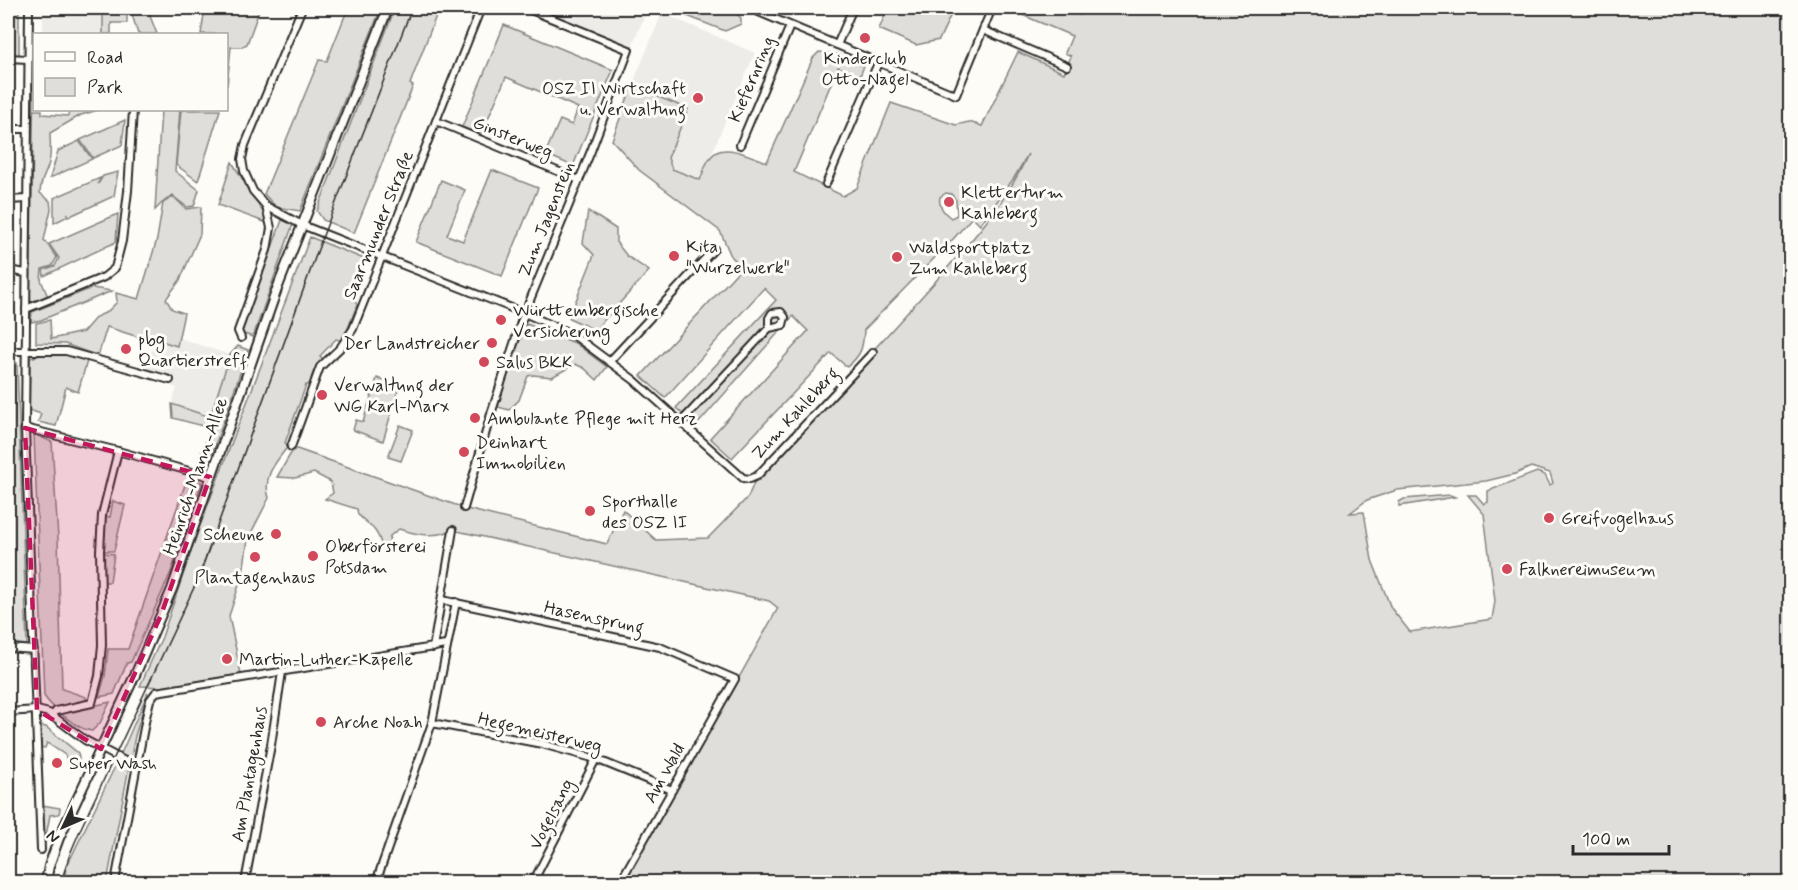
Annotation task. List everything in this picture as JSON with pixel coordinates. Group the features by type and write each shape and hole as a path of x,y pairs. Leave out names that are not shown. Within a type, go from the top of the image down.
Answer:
{"main road":[{"name":"Heinrich-Mann-Allee","path":"46,882 57,845 165,606 262,329 388,8"}],"street":[{"path":"29,8 28,59 32,77 27,129 25,428 41,850"},
{"path":"241,338 238,331 267,249 271,228 266,206 253,191 244,171 242,159 245,145 302,8"},
{"name":"Saarmunder Straße","path":"291,447 320,367 340,348 353,329 481,8"},
{"name":"Zum Jagenstein","path":"464,508 494,405 525,313 629,50 526,8"},
{"name":"Kiefernring","path":"749,8 956,95 992,8"},
{"path":"837,45 853,8"},
{"name":"Kiefernring","path":"740,145 790,26"},
{"path":"983,30 1067,66"},
{"path":"8,58 28,59"},
{"path":"826,184 879,63"},
{"path":"26,309 104,277 115,268 120,253 126,213 133,111"},
{"name":"Ginsterweg","path":"436,122 579,180"},
{"path":"8,129 27,129"},
{"path":"8,200 27,200"},
{"name":"Zum Kahleberg","path":"266,206 302,225 525,313 572,334 610,361 682,421 743,478 750,479 757,476 873,352"},
{"path":"610,361 714,249"},
{"path":"8,270 26,273"},
{"path":"682,421 769,328"},
{"path":"8,351 66,351 170,380"},
{"path":"25,428 210,477"},
{"path":"52,716 56,711 92,703 99,676 102,645 99,551 102,515 118,451"},
{"path":"433,648 453,530"},
{"name":"Hasensprung","path":"442,600 660,647 735,679"},
{"path":"376,882 432,723 456,602"},
{"path":"115,882 150,700 156,692 446,645"},
{"path":"8,648 34,650"},
{"name":"Am Plantagenhaus","path":"244,882 271,745 282,672"},
{"name":"Am Wald","path":"620,882 735,679"},
{"path":"8,712 37,710 52,716 85,741 136,767"},
{"name":"Hegemeisterweg","path":"432,723 542,744 596,759 672,790"},
{"name":"Vogelsang","path":"533,882 596,759"}],"highlighted area":[{"path":"25,428 210,477 161,615 101,749 37,710"}],"shaded area":[{"path":"43,8 102,8 103,33 43,33"},
{"path":"536,8 648,8 631,48"},
{"name":"OSZ II Wirtschaft u. Verwaltung","path":"662,13 755,53 700,180 672,169 668,158 688,109 632,86"},
{"path":"179,338 230,355 210,417 172,404 177,388 168,385 170,378 146,371 155,339 176,345"}],"green space":[{"path":"8,8 19,8 19,56 8,56"},
{"path":"103,8 127,8 127,23 111,23 111,33 103,33"},
{"path":"130,8 151,8 150,16 157,33 138,33"},
{"path":"205,8 260,8 247,44 241,47 231,47 228,76 228,33 201,33"},
{"path":"348,8 381,8 300,211 276,207 264,194 319,60 327,61"},
{"path":"395,8 439,8 410,84 413,86 354,233 323,220 317,211"},
{"path":"667,8 731,8 741,18 741,24 725,31"},
{"path":"888,8 954,8 939,40 916,45 879,29"},
{"path":"1062,8 1080,15 1083,8 1790,8 1790,882 624,882 778,608 769,601 453,530 426,535 399,529 390,536 387,551 382,548 374,529 358,515 357,509 325,499 333,493 331,482 314,473 295,478 277,477 294,448 467,509 607,544 623,510 656,540 708,538 748,497 757,476 968,244 1008,192 1028,154 1014,178 980,225 972,217 864,330 860,351 852,363 847,367 831,353 732,458 710,438 808,331 793,316 696,426 676,408 776,300 764,288 665,398 641,376 742,267 731,256 720,231 639,170 612,140 632,86 688,109 668,158 672,169 700,180 710,158 722,150 737,151 767,162 813,58 819,52 838,54 864,66 860,76 838,67 794,172 843,196 857,188 891,103 956,125 969,122 982,126 1018,52 1064,73 1071,56 1065,53 1072,36 1008,9","holes":["946,193 951,194 956,200 957,215 951,218 944,212 940,203 940,197","1531,467 1550,473 1553,483 1550,485 1545,475 1537,472 1488,491 1488,502 1484,504 1476,495 1468,495 1484,514 1495,601 1492,619 1410,632 1391,608 1372,560 1364,512 1350,513 1367,500 1397,490 1486,481 1515,474"]},
{"path":"504,25 613,70 573,166 545,154 560,120 572,125 578,108 506,77 481,135 462,127"},
{"path":"33,111 68,116 69,111 95,111 81,115 50,133 50,158 40,193 50,201 51,209 44,240 57,257 52,266 42,269 41,280 48,297 30,302"},
{"path":"161,111 180,111 175,171 199,190 194,206 187,207 174,197 186,209 201,207 200,234 180,280 166,299 172,309 184,313 177,346 155,339 154,342 107,327 98,356 65,344 36,343 36,323 50,320 51,339 83,332 96,317 107,312 117,302 116,293 139,299 157,239 163,203 174,196 162,203 155,210"},
{"path":"181,111 220,111 198,181 176,165"},
{"path":"125,120 122,145 93,158 80,140"},
{"path":"79,141 92,159 50,178 58,151"},
{"path":"232,162 263,212 267,223 218,205"},
{"path":"492,170 538,188 502,276 416,242 441,180 465,190 447,235 463,241"},
{"path":"118,172 114,196 68,217 68,213 66,217 54,223 54,198 100,178 98,184 103,176"},
{"path":"588,211 616,229 616,242 627,256 649,271 595,330 569,318 594,255 583,243"},
{"path":"118,214 116,242 44,276 43,270 55,266 59,258 49,244"},
{"path":"282,220 293,224 253,337 241,333"},
{"path":"310,237 364,259 354,299 357,305 343,341 336,339 320,356 324,360 316,368 311,385 306,385 285,443 289,445 271,470 267,483 269,498 248,539 243,573 229,616 241,674 165,687 140,686 162,637 198,531"},
{"path":"8,272 12,275 10,347 8,348"},
{"path":"92,288 112,291 31,322 32,312"},
{"path":"527,324 575,343 607,367 597,380 584,368 575,364 552,377 528,376 519,400 509,410 498,407 511,361"},
{"path":"238,346 248,350 207,469 197,466 210,428 173,418 172,404 210,417 230,355"},
{"path":"65,354 87,361 78,392 66,387 56,426 38,422 41,414 29,410 30,358"},
{"path":"8,362 17,363 27,645 8,643"},
{"path":"377,378 399,387 383,441 353,430 356,420 363,422"},
{"path":"400,425 413,430 401,461 388,457"},
{"path":"34,434 52,442 58,538 62,689 86,697 88,707 110,702 100,723 92,731 66,718 44,696"},
{"path":"187,479 202,482 171,572 131,662 127,663 114,694 99,697 105,676 108,649 128,649"},
{"path":"1450,495 1455,497 1399,506 1399,502 1404,499"},
{"path":"113,501 125,505 114,551 102,551 105,516 110,517"},
{"path":"102,553 114,554 110,582 102,582"},
{"path":"148,692 135,736 107,882 64,882 66,868"},
{"path":"41,726 46,727 78,753 79,759 76,767 68,763 65,755 47,743 45,748 40,747"},
{"path":"42,805 60,808 59,814 50,815 44,846"}],"tram line":[{"path":"61,882 81,828 198,579 324,233 412,8"}],"place":[{"name":"Kinderclub Otto-Nagel","path":"865,38"},
{"name":"OSZ II Wirtschaft u. Verwaltung","path":"698,98"},
{"name":"Kletterturm Kahleberg","path":"949,202"},
{"name":"Kita \"Wurzelwerk\"","path":"674,256"},
{"name":"Waldsportplatz Zum Kahleberg","path":"897,257"},
{"name":"Württembergische Versicherung","path":"501,320"},
{"name":"Der Landstreicher","path":"492,343"},
{"name":"pbg Quartierstreff","path":"126,349"},
{"name":"Salus BKK","path":"484,362"},
{"name":"Verwaltung der WG Karl-Marx","path":"322,395"},
{"name":"Ambulante Pflege mit Herz","path":"475,418"},
{"name":"Deinhart Immobilien","path":"464,452"},
{"name":"Sporthalle des OSZ II","path":"590,511"},
{"name":"Greifvogelhaus","path":"1549,518"},
{"name":"Scheune","path":"276,534"},
{"name":"Oberförsterei Potsdam","path":"313,556"},
{"name":"Plantagenhaus","path":"255,557"},
{"name":"Falknereimuseum","path":"1507,569"},
{"name":"Martin-Luther-Kapelle","path":"227,659"},
{"name":"Arche Noah","path":"321,722"},
{"name":"Super Wash","path":"57,763"}]}
